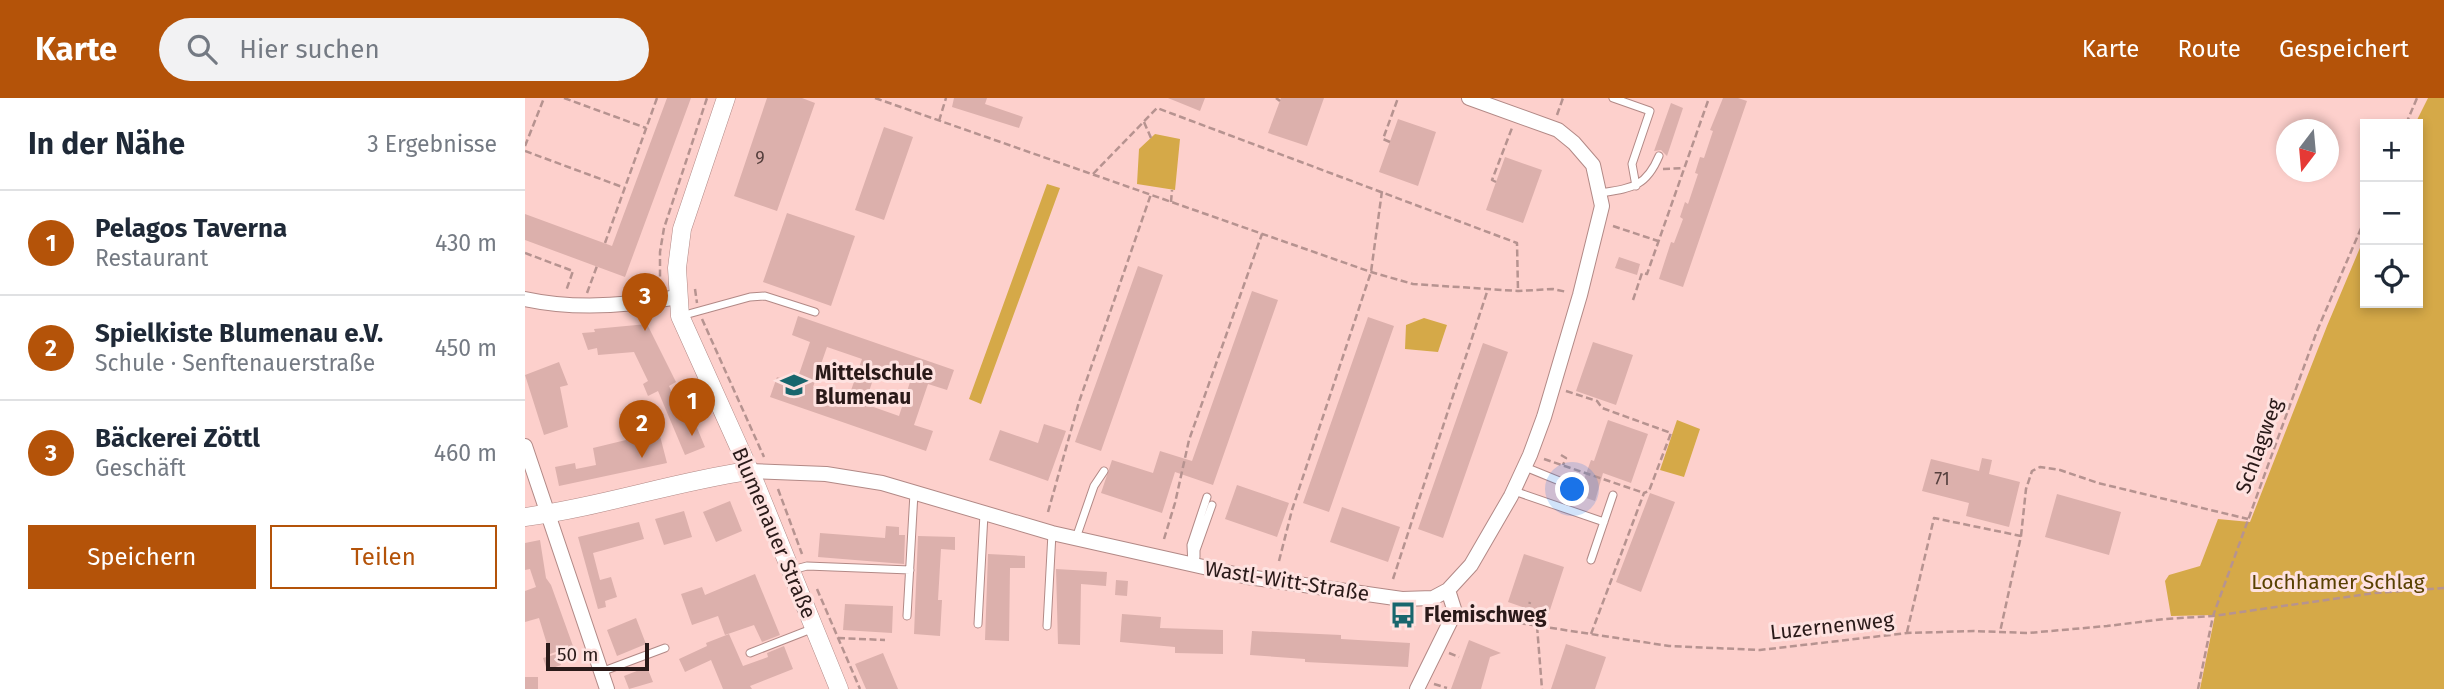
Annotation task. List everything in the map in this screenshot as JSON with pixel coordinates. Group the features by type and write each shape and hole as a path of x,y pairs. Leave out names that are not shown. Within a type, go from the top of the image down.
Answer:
{"street":[{"path":"1417,689 1455,612 1448,590 1471,565 1525,467 1553,387 1602,206 1593,165 1587,155 1566,136 1552,128 1469,98"},
{"name":"Blumenauer Straße","path":"722,99 682,229 677,259 680,316 748,471 799,568 815,628 839,689"},
{"path":"525,299 584,307 678,297"},
{"path":"525,446 607,689"},
{"path":"525,517 619,500 748,471"},
{"name":"Wastl-Witt-Straße","path":"748,471 828,474 882,483 1075,539 1195,566 1301,585 1402,599 1433,597 1448,590"}],"lane":[{"path":"1613,98 1650,111 1632,164 1636,186"},
{"path":"1600,193 1636,186 1651,174 1659,156"},
{"path":"680,316 765,296 815,312"},
{"path":"1525,467 1562,482"},
{"path":"1075,539 1094,486 1104,471"},
{"path":"1514,491 1604,522"},
{"path":"907,616 914,493"},
{"path":"1591,560 1613,495"},
{"path":"1195,566 1191,545 1207,496"},
{"path":"1195,566 1196,550 1212,505"},
{"path":"978,624 984,514"},
{"path":"1047,626 1052,533"},
{"path":"799,568 909,570"},
{"path":"750,653 815,628"},
{"path":"601,672 665,648"}],"path":[{"path":"544,98 525,149 625,188"},
{"path":"564,98 646,128"},
{"path":"605,243 657,98"},
{"path":"874,98 1371,272 1413,284 1518,291 1553,289 1580,295"},
{"path":"939,121 946,98"},
{"path":"1276,98 1280,100"},
{"path":"1390,142 1383,139 1398,98"},
{"path":"1552,128 1563,98"},
{"path":"1633,300 1642,273 1647,274 1709,98"},
{"path":"2408,119 2417,98"},
{"path":"1094,174 1157,108 1517,243 1518,291"},
{"path":"1496,182 1492,180 1517,115"},
{"path":"1144,122 1151,138"},
{"path":"1653,169 1684,168"},
{"path":"1171,202 1172,190"},
{"path":"1279,561 1292,510 1371,272 1382,191"},
{"path":"1048,512 1079,402 1151,194"},
{"path":"1613,226 1658,241"},
{"name":"Schlagweg","path":"2198,689 2213,616 2317,331 2360,231"},
{"path":"1164,539 1189,440 1262,234"},
{"path":"525,253 573,271 565,294"},
{"path":"584,307 597,266"},
{"path":"1393,579 1488,289"},
{"path":"700,314 767,462"},
{"path":"1553,387 1597,401 1602,408 1671,433 1655,478 1649,491 1644,493 1591,634"},
{"path":"1561,455 1566,457 1563,465"},
{"path":"1544,458 1644,493"},
{"path":"2000,632 2021,536 2025,489 2032,471 2040,467 2060,470 2098,484 2248,519"},
{"path":"778,489 799,568 838,638 860,689"},
{"path":"1907,633 1934,518 2021,536"},
{"name":"Luzernenweg","path":"1455,612 1669,646 1760,650 1907,633 2028,633 2213,616 2375,593 2444,587"},
{"path":"1523,624 1530,602"},
{"path":"1537,626 1542,689"},
{"path":"838,638 885,639"}],"green space":[{"name":"Lochhamer Schlag","path":"2428,98 2444,98 2444,689 2200,689 2215,615 2171,616 2165,581 2169,575 2200,566 2218,519 2250,522 2360,248 2360,308 2423,308 2423,119 2418,119"},
{"path":"1155,134 1180,139 1175,190 1137,184 1139,149"},
{"path":"1047,184 1060,188 981,404 969,399"},
{"path":"1424,318 1447,325 1438,352 1405,349 1406,325"},
{"path":"1677,420 1700,429 1684,477 1660,470"}],"building":[{"path":"667,98 691,98 625,277 525,240 525,214 612,246"},
{"path":"767,98 802,98 815,103 777,211 734,196"},
{"path":"954,98 987,98 985,104 1023,117 1019,128 952,107"},
{"path":"1168,98 1205,98 1200,111"},
{"path":"1281,98 1324,98 1307,146 1268,133"},
{"path":"1723,98 1747,101 1683,287 1659,279 1671,242 1674,243 1683,219 1680,217 1685,202 1688,204 1698,174 1695,173 1700,157 1704,158 1713,131 1710,130"},
{"path":"1671,103 1683,108 1667,156 1661,150 1654,151"},
{"path":"1398,119 1436,132 1418,186 1379,172"},
{"path":"884,127 913,137 884,220 855,210"},
{"path":"1505,157 1542,170 1523,223 1486,210"},
{"path":"787,213 855,236 831,306 763,282"},
{"path":"1619,257 1640,264 1637,275 1615,268"},
{"path":"1138,266 1163,275 1101,451 1075,442"},
{"path":"1252,291 1278,300 1213,485 1175,472 1162,513 1101,493 1112,460 1153,473 1160,451 1192,461"},
{"name":"Mittelschule Blumenau","path":"798,316 954,370 947,390 928,384 914,425 933,431 926,451 770,397 777,377 796,383 810,342 792,335","holes":["827,347 862,359 848,399 813,387","877,367 911,379 899,416 865,404"]},
{"path":"1368,317 1394,326 1329,512 1303,503"},
{"path":"647,324 676,382 669,386 682,414 690,411 705,447 685,455 658,391 648,396 643,384 648,381 634,352 598,355 597,348 588,350 582,333 595,332 594,329"},
{"path":"1593,342 1633,355 1616,405 1576,391"},
{"path":"1483,343 1508,352 1443,538 1418,529"},
{"path":"559,362 568,385 560,387 568,427 544,435 525,375"},
{"path":"1608,420 1648,434 1631,483 1603,473 1595,501 1560,489 1568,484 1564,475 1583,482 1591,460 1594,461"},
{"path":"1044,424 1066,431 1048,481 989,460 1000,430 1038,443"},
{"path":"659,432 667,463 559,486 555,467 575,463 576,469 596,465 593,448"},
{"path":"1982,458 1992,460 1989,474 2020,482 2009,527 1966,516 1969,503 1922,491 1931,459 1979,471"},
{"path":"1237,485 1289,503 1277,537 1225,519"},
{"path":"1650,493 1675,502 1641,592 1616,582"},
{"path":"2057,494 2121,512 2109,555 2045,537"},
{"path":"730,501 742,531 716,542 703,512"},
{"path":"1342,507 1400,527 1388,562 1330,542"},
{"path":"684,511 692,537 664,545 655,519"},
{"path":"639,522 644,539 593,553 600,580 611,577 617,597 605,601 606,607 598,609 578,537"},
{"path":"886,526 899,527 899,535 905,535 904,564 818,557 820,533 885,538"},
{"path":"918,536 955,537 955,550 941,549 938,600 942,600 940,636 914,634"},
{"path":"540,540 546,578 573,646 550,654 539,618 525,622 525,591 536,587 530,569 525,570 525,543"},
{"path":"988,554 1025,556 1025,568 1010,568 1009,641 985,640"},
{"path":"1524,554 1564,567 1548,616 1508,602"},
{"path":"1056,569 1107,572 1106,586 1081,584 1080,645 1058,644"},
{"path":"755,574 780,635 762,642 754,625 725,635 718,616 692,625 681,594 702,587 705,595"},
{"path":"1116,580 1128,581 1127,596 1115,595"},
{"path":"845,604 893,606 892,633 843,630"},
{"path":"1122,614 1161,617 1160,628 1223,630 1223,654 1175,653 1175,647 1120,642"},
{"path":"636,618 646,644 617,656 607,630"},
{"path":"1252,631 1341,635 1341,639 1410,643 1408,667 1305,662 1305,659 1250,655"},
{"path":"729,634 743,666 768,657 767,653 784,646 793,669 750,686 752,689 723,689 711,660 685,672 679,659 707,646 706,643"},
{"path":"1469,640 1501,653 1490,657 1481,689 1451,689"},
{"path":"1566,644 1606,657 1595,689 1551,689"},
{"path":"883,653 898,689 866,689 855,664"},
{"path":"557,654 561,665 547,670 543,658"},
{"path":"647,667 653,682 629,689 624,676"},
{"path":"525,677 538,677 538,689 525,689"}],"place":[{"name":"Bäckerei Zöttl","path":"645,331"},
{"name":"Mittelschule Blumenau","path":"794,385"},
{"name":"Pelagos Taverna","path":"692,436"},
{"name":"Spielkiste Blumenau e.V.","path":"642,458"},
{"name":"Flemischweg","path":"1403,615"}]}
